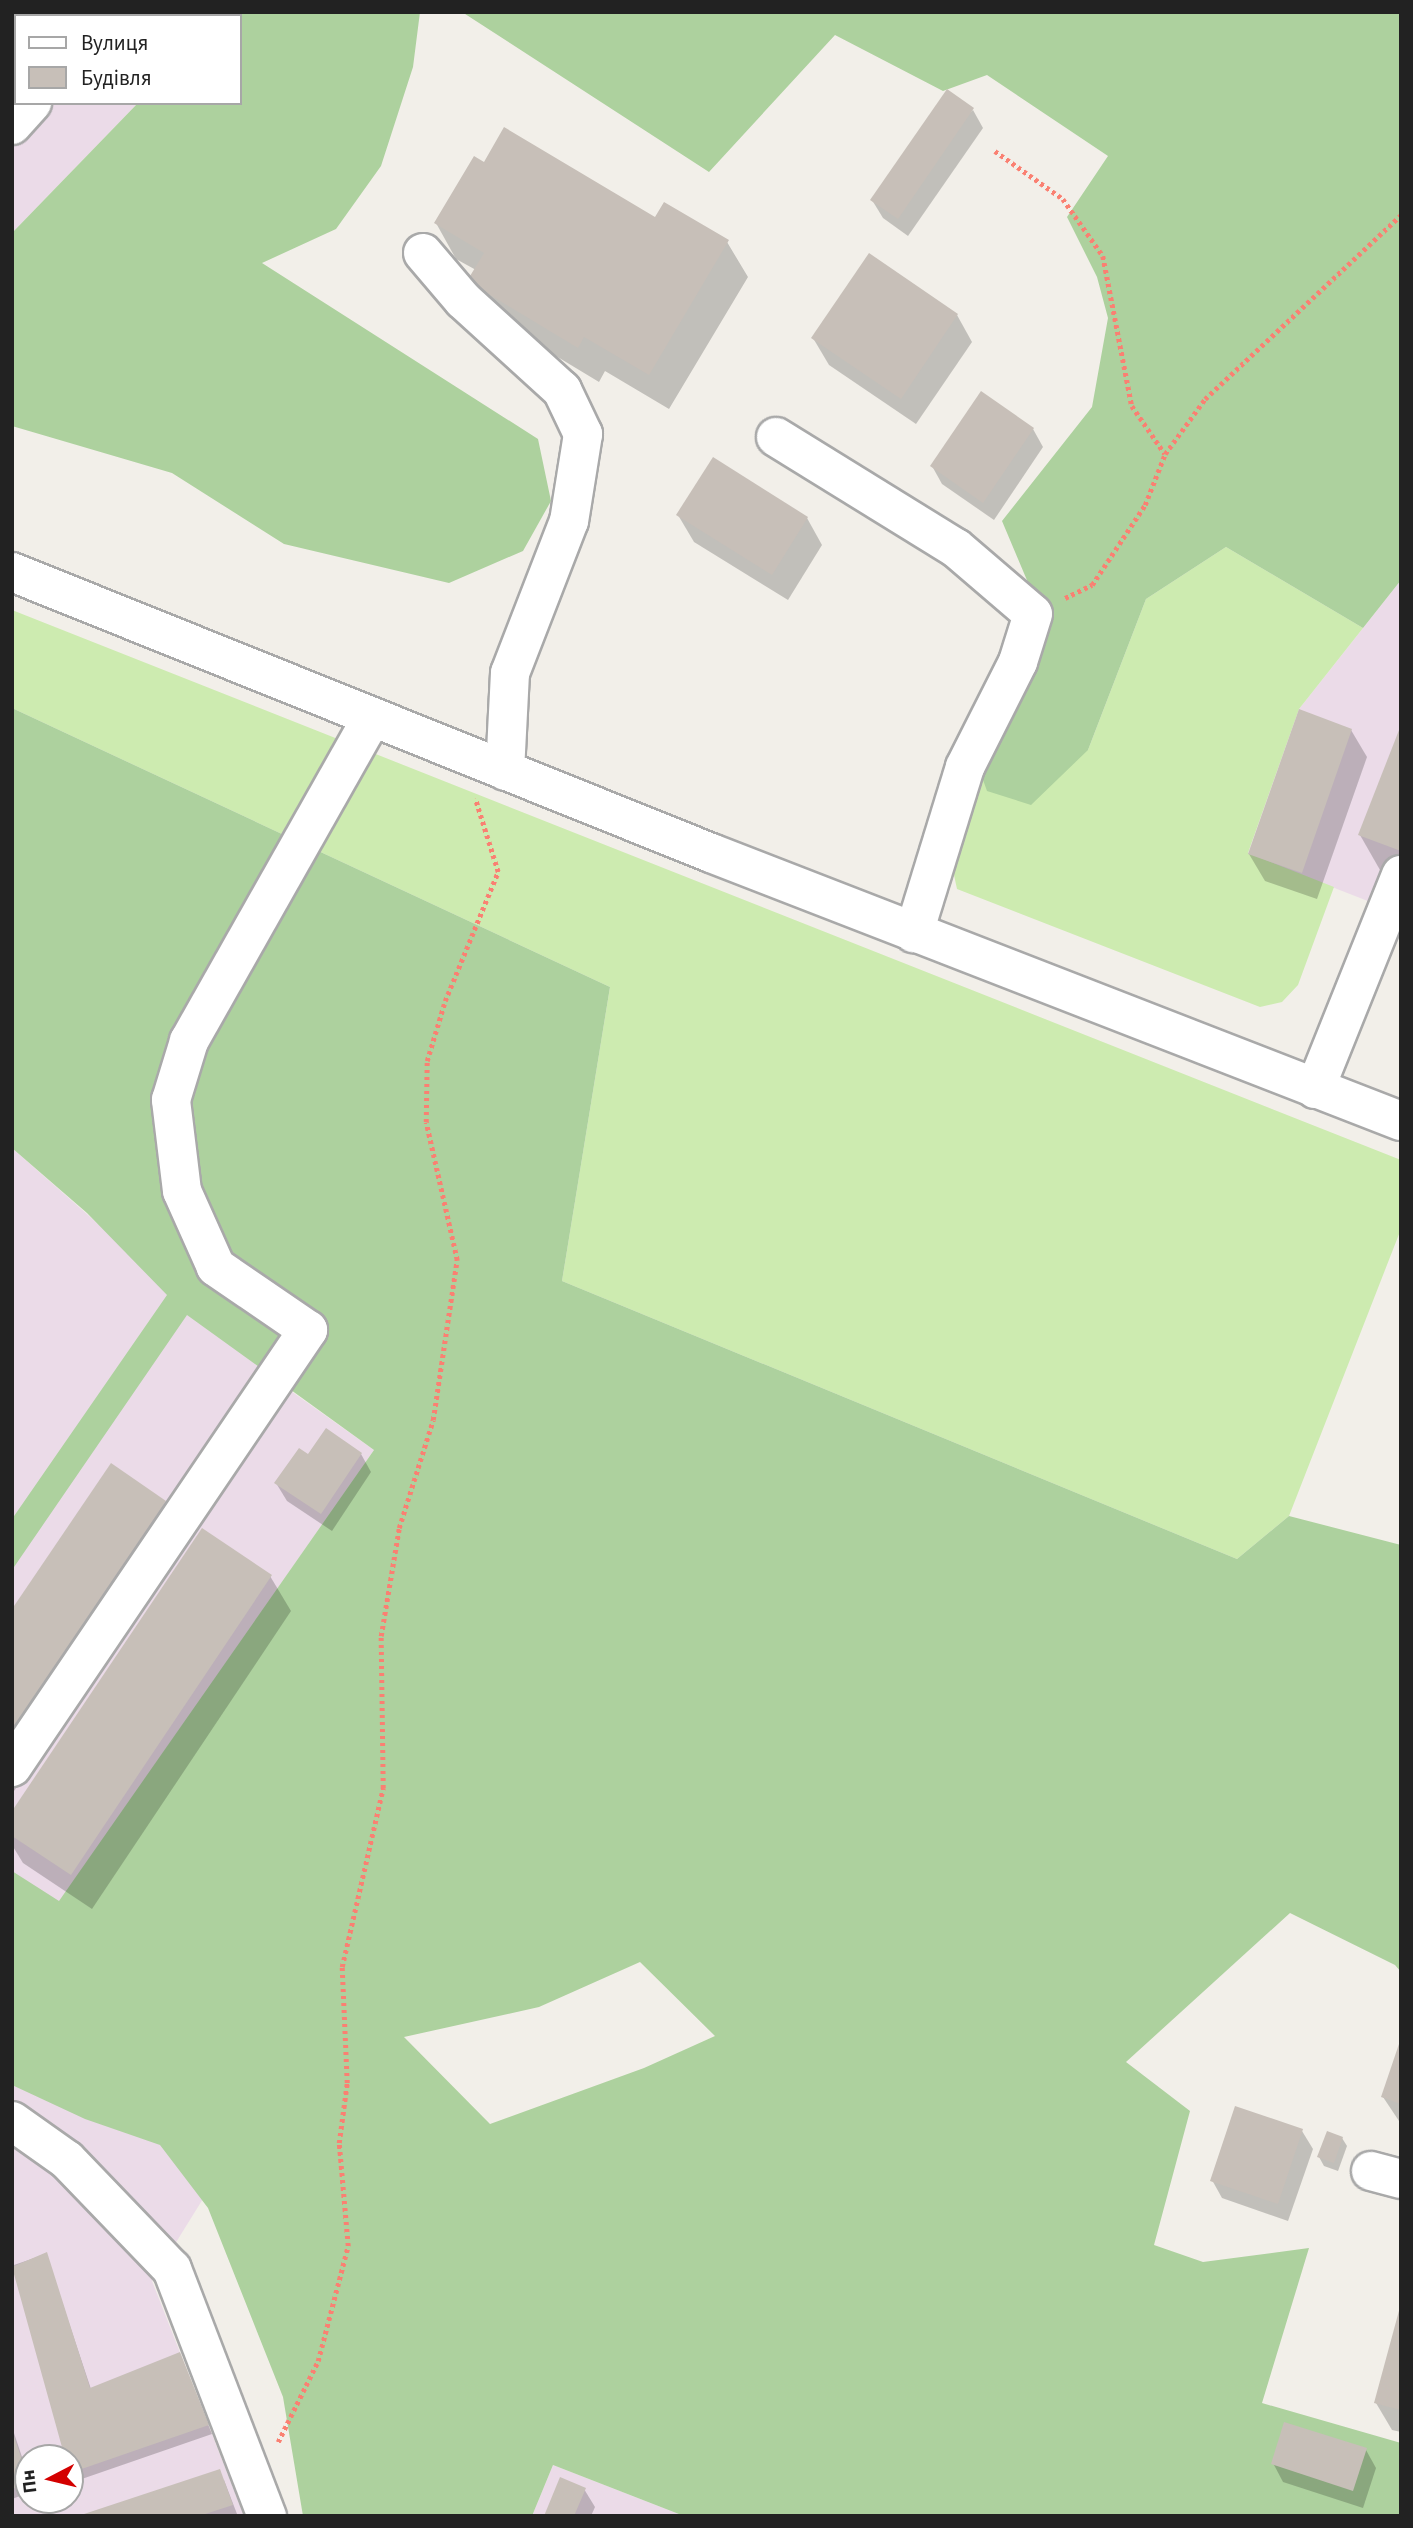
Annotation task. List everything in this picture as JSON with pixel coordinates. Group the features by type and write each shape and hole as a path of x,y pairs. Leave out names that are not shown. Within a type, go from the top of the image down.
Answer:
{"lane":[{"path":"12,125 30,105"},
{"path":"423,253 463,299 562,390 583,434 569,521 510,673 505,771"},
{"path":"776,437 956,548 1032,614 1018,662 965,767 914,933"},
{"path":"12,572 914,933 1401,1121"},
{"path":"12,1767 308,1330 216,1267 182,1191 170,1100 189,1041 372,717"},
{"path":"1315,1089 1401,875"},
{"path":"12,2121 67,2160 172,2269 261,2502"}],"path":[{"path":"995,151 1063,199 1103,256 1132,407 1166,454"},
{"path":"1032,614 1092,585 1146,505 1166,454 1205,399 1401,215"},
{"path":"261,2502 318,2361 348,2246 340,2143 347,2083 342,1967 383,1788 381,1636 399,1528 432,1420 457,1260 426,1122 427,1061 444,1001 498,872 462,753"}],"shaded area":[{"path":"12,12 226,12 14,14 14,105 136,105 12,233"},
{"path":"1401,580 1401,914 1248,854 1299,709"},
{"path":"12,1148 274,1379 374,1450 59,1902 288,2062 152,2281 244,2516 12,2516"},
{"path":"553,2465 684,2516 532,2516"}],"green space":[{"path":"420,12 413,67 381,166 336,229 262,263 538,439 551,501 523,551 449,583 284,544 172,473 12,426 12,233 136,105 242,105 242,14 224,14"},
{"path":"462,12 1401,12 1401,580 1363,628 1226,547 1146,599 1088,750 1031,805 987,791 977,763 1053,617 1029,585 1002,521 1092,407 1108,318 1097,277 1067,217 1108,156 987,75 943,91 835,35 709,172"},
{"path":"1226,547 1363,628 1299,709 1248,853 1334,887 1298,985 1282,1002 1260,1007 957,889 951,861 977,763 1088,750 1146,599"},
{"path":"12,610 1401,1160 1401,1229 1289,1516 1237,1559 562,1281 610,987 12,708"},
{"path":"12,708 610,987 562,1281 1237,1559 1289,1516 1401,1545 1401,1972 1395,1965 1290,1913 1126,2062 1190,2111 1154,2245 1203,2262 1309,2248 1262,2403 1401,2443 1401,2516 684,2516 553,2465 532,2516 303,2516 283,2397 208,2208 160,2145 85,2119 12,2085 12,1871 59,1901 374,1450 187,1315 12,1570 12,1519 167,1295 87,1213 12,1148","holes":["640,1962 715,2036 644,2068 490,2124 404,2037 539,2007"]}],"building":[{"path":"947,89 974,108 898,219 870,200"},
{"path":"504,127 655,217 664,202 729,240 649,375 584,337 578,348 467,281 484,253 434,223 474,156 484,162"},
{"path":"869,253 958,314 901,399 811,338"},
{"path":"981,391 1034,428 983,503 930,466"},
{"path":"713,457 808,517 772,575 676,515"},
{"path":"1299,709 1352,729 1302,873 1248,854"},
{"path":"1401,725 1401,851 1358,835"},
{"path":"326,1428 362,1453 321,1514 274,1483 299,1448 308,1454"},
{"path":"111,1463 166,1501 12,1729 12,1609"},
{"path":"202,1528 272,1575 71,1875 12,1836 12,1811"},
{"path":"1401,2042 1401,2104 1381,2097"},
{"path":"1235,2106 1303,2129 1278,2204 1210,2181"},
{"path":"1327,2131 1343,2137 1334,2163 1317,2157"},
{"path":"47,2252 90,2388 180,2352 209,2425 84,2468 84,2444 61,2444 12,2267"},
{"path":"1401,2307 1401,2410 1374,2403"},
{"path":"1284,2422 1367,2448 1353,2491 1271,2464"},
{"path":"12,2431 17,2444 14,2444 12,2489"},
{"path":"220,2469 233,2505 199,2516 78,2516"},
{"path":"560,2477 586,2488 574,2516 544,2516"}]}
